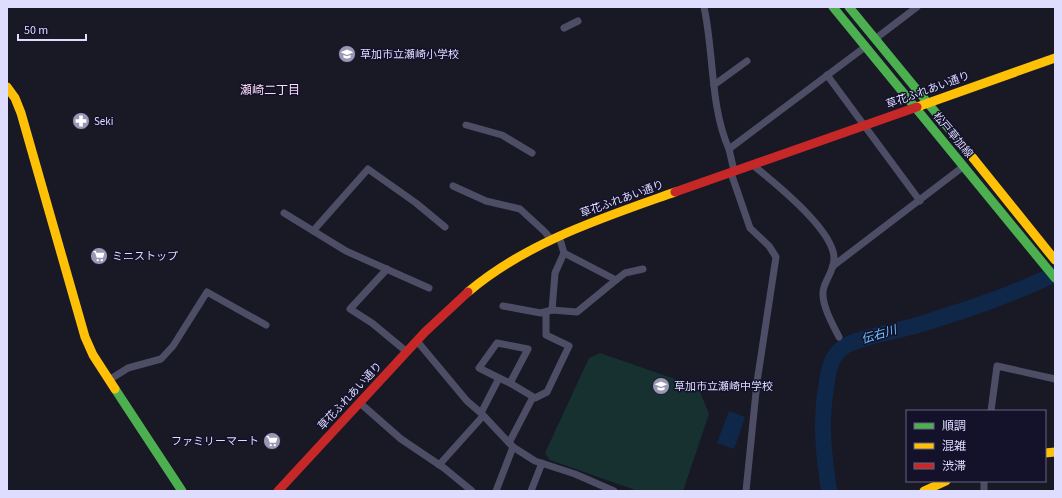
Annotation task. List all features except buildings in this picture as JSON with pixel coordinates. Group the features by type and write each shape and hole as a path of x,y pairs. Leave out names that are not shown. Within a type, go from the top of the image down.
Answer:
{"street":[{"path":"704,7 718,113 729,149 732,172 750,228 769,246 776,257 757,382 746,491"},
{"name":"松戸草加線","path":"833,7 1055,278"},
{"name":"松戸草加線","path":"849,7 1055,260"},
{"path":"875,39 917,7"},
{"path":"564,28 578,21"},
{"path":"729,149 865,47"},
{"name":"草花ふれあい通り","path":"278,491 417,341 456,302 478,283 510,261 555,237 641,204 1055,58"},
{"path":"714,85 747,61"},
{"path":"827,75 920,201"},
{"path":"7,87 21,113 85,337 108,380 182,491"},
{"path":"466,125 502,135 532,153"},
{"path":"753,165 790,196 818,226 831,246 834,257 833,266 823,289 829,317 839,336"},
{"path":"833,266 964,166"},
{"path":"313,231 368,169 416,203 445,227"},
{"path":"453,186 486,201 520,209 544,231 555,237 564,253 616,280"},
{"path":"284,213 346,251 429,288"},
{"path":"510,383 528,349 497,343 479,368 510,383 535,398 547,392 569,346 546,335 555,272 564,253"},
{"path":"386,269 350,308 372,323 408,352"},
{"path":"503,306 541,313 549,311 577,312 625,273 643,269"},
{"path":"108,380 128,368 161,359 173,346 207,292 266,325"},
{"path":"417,341 467,401 482,414 511,445 527,457 575,474 601,489 614,491"},
{"path":"990,410 997,366 1055,379"},
{"path":"439,465 482,414 499,378"},
{"path":"496,491 511,445 533,396"},
{"path":"360,404 401,440 439,465 472,491"},
{"path":"531,491 542,463"},
{"path":"924,491 944,482"}],"green space":[{"path":"600,353 698,387 709,414 683,491 638,491 550,460 545,453 589,358"}],"water":[{"path":"729,411 745,417 734,449 717,443"}],"waterway":[{"name":"伝右川","path":"829,491 823,440 824,401 830,366 840,350 848,344 860,340 921,324 989,302 1055,274"}],"traffic: fast":[{"path":"833,7 1055,278"},
{"path":"849,7 973,158"},
{"path":"115,389 182,491"}],"traffic: slow":[{"path":"917,107 1055,58"},
{"path":"7,87 15,98 21,113 85,337 93,355 115,389"},
{"path":"973,158 1055,260"},
{"path":"468,292 491,274 540,245 593,222 675,192"},
{"path":"1046,453 1055,452"},
{"path":"924,491 944,482"}],"traffic: jam":[{"path":"675,192 917,107"},
{"path":"278,491 425,332 468,292"}],"place":[{"name":"草加市立瀬崎小学校","path":"347,54"},
{"name":"Seki","path":"81,121"},
{"name":"ミニストップ","path":"99,256"},
{"name":"草加市立瀬崎中学校","path":"661,386"},
{"name":"ファミリーマート","path":"272,441"}],"district":[{"name":"瀬崎二丁目","path":"270,90"}]}
